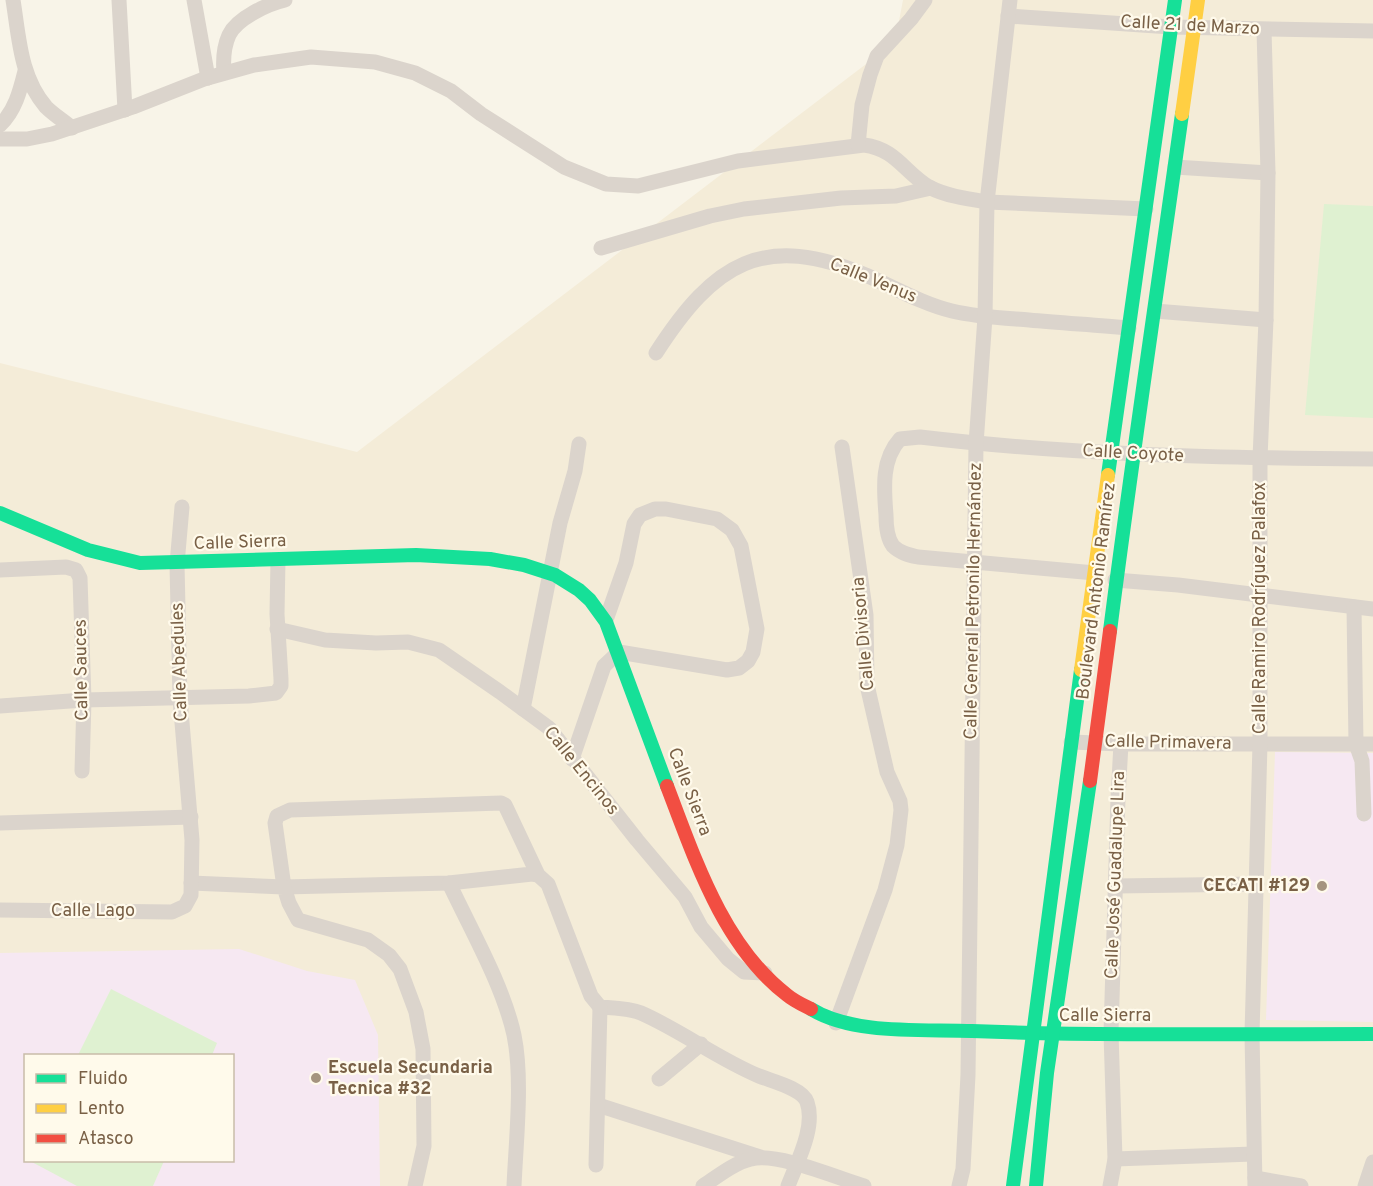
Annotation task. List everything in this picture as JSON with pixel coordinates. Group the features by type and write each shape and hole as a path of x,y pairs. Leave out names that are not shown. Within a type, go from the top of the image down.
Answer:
{"main road":[{"name":"Boulevard Antonio Ramírez","path":"1013,1186 1110,454 1175,0"},
{"name":"Boulevard Antonio Ramírez","path":"1036,1186 1039,1142 1096,742 1132,455 1155,310 1198,0"},
{"name":"Calle Sierra","path":"0,513 107,557 139,563 177,564 231,560 470,556 550,573 566,580 594,603 606,620 687,838 718,910 731,933 786,996 810,1012 836,1023 861,1028 1054,1034 1373,1034"}],"street":[{"path":"13,0 25,71 33,89 47,108 72,128"},
{"path":"119,0 125,110"},
{"path":"194,0 208,78"},
{"path":"224,73 223,61 229,35 237,26 265,7 285,0"},
{"path":"858,145 862,105 877,56 925,0"},
{"name":"Calle General Petronilo Hernández","path":"959,1186 963,1169 967,1117 976,444 985,317 987,202 1010,0"},
{"name":"Calle 21 de Marzo","path":"1008,16 1171,27 1373,31"},
{"name":"Calle Ramiro Rodríguez Palafox","path":"1255,1182 1252,1034 1260,744 1260,458 1266,320 1268,173 1264,30"},
{"path":"0,139 27,139 72,128 224,73 255,65 310,57 375,62 395,66 430,79 564,167 606,184 638,186 738,161 858,145 872,146 888,153 931,188 961,197 987,202 1146,209"},
{"path":"0,125 7,119 18,97 25,71"},
{"path":"1175,167 1268,173"},
{"path":"601,248 744,208 841,198 896,196 931,188"},
{"name":"Calle Venus","path":"656,353 681,315 700,295 743,264 768,256 815,258 848,267 951,311 985,317 1129,328"},
{"path":"1155,310 1266,320"},
{"name":"Calle Coyote","path":"975,562 918,557 904,553 892,544 886,523 884,480 890,456 896,444 904,438 920,437 976,444 1132,455 1373,459"},
{"path":"523,709 560,523 575,471 579,444"},
{"name":"Calle Divisoria","path":"836,1023 885,890 897,845 901,810 900,801 887,772 867,685 866,615 842,447"},
{"name":"Calle Abedules","path":"183,507 177,564 180,699 190,817 191,894 185,906"},
{"path":"572,759 604,666 619,652 728,670 739,668 748,661 753,652 758,629 741,546 732,530 717,519 666,509 655,509 640,515 634,524 626,562 606,620"},
{"path":"0,706 84,700 258,696 278,692 281,680 277,629 278,560"},
{"path":"975,562 1095,573"},
{"name":"Calle Sauces","path":"0,570 66,567 76,570 80,578 84,700 82,771"},
{"path":"1115,580 1178,585 1260,597 1373,609"},
{"path":"1354,607 1356,744 1362,761 1364,814"},
{"name":"Calle Encinos","path":"277,629 325,640 408,642 439,650 523,709 549,728 685,897 701,927 728,959 744,972 765,973"},
{"name":"Calle Primavera","path":"1071,742 1373,744"},
{"name":"Calle José Guadalupe Lira","path":"1110,1186 1115,1159 1111,1033 1121,744"},
{"path":"415,1186 424,1146 423,1049 417,1012 400,969 389,955 368,940 298,920 284,887 275,823 277,816 290,810 501,803 507,808 538,875 548,884 591,996 600,1007 596,1165"},
{"path":"0,823 190,817"},
{"path":"191,883 284,887 449,883 538,875"},
{"path":"449,883 501,994 514,1034 518,1063 514,1186"},
{"path":"1116,886 1257,885"},
{"name":"Calle Lago","path":"0,910 172,912 185,906"},
{"path":"600,1007 639,1012 701,1044 726,1061 801,1094 807,1101 807,1129 805,1141 788,1186"},
{"path":"659,1079 701,1044"},
{"path":"597,1105 760,1157 778,1159 864,1186"},
{"path":"1115,1159 1253,1154"},
{"path":"703,1186 735,1166 760,1157"},
{"path":"1365,1186 1373,1162"},
{"path":"1255,1182 1300,1186"}],"shaded area":[{"path":"903,0 1373,0 1373,1186 0,1186 0,363 357,452 895,42"},
{"name":"CECATI #129","path":"1275,752 1373,753 1373,1022 1266,1020"},
{"path":"239,949 307,971 355,980 378,1035 380,1186 0,1186 0,953"}],"green space":[{"path":"1324,204 1373,206 1373,418 1305,415"},
{"path":"111,989 217,1043 212,1054 78,1054"},
{"path":"32,1162 164,1162 153,1186 77,1186"}],"traffic: fast":[{"path":"1108,475 1175,0"},
{"path":"1110,631 1182,114"},
{"path":"0,513 88,550 140,563 416,555 490,559 524,565 555,575 590,600 606,622 667,786"},
{"path":"1013,1186 1081,670"},
{"path":"1036,1186 1047,1073 1090,781"},
{"path":"811,1009 847,1023 910,1030 1122,1034 1373,1034"}],"traffic: slow":[{"path":"1182,114 1198,0"},
{"path":"1081,670 1108,475"}],"traffic: jam":[{"path":"1090,781 1110,631"},
{"path":"667,786 700,871 728,927 765,975 790,997 811,1009"}],"place":[{"name":"CECATI #129","path":"1322,886"},
{"name":"Escuela Secundaria Tecnica #32","path":"316,1078"}]}
